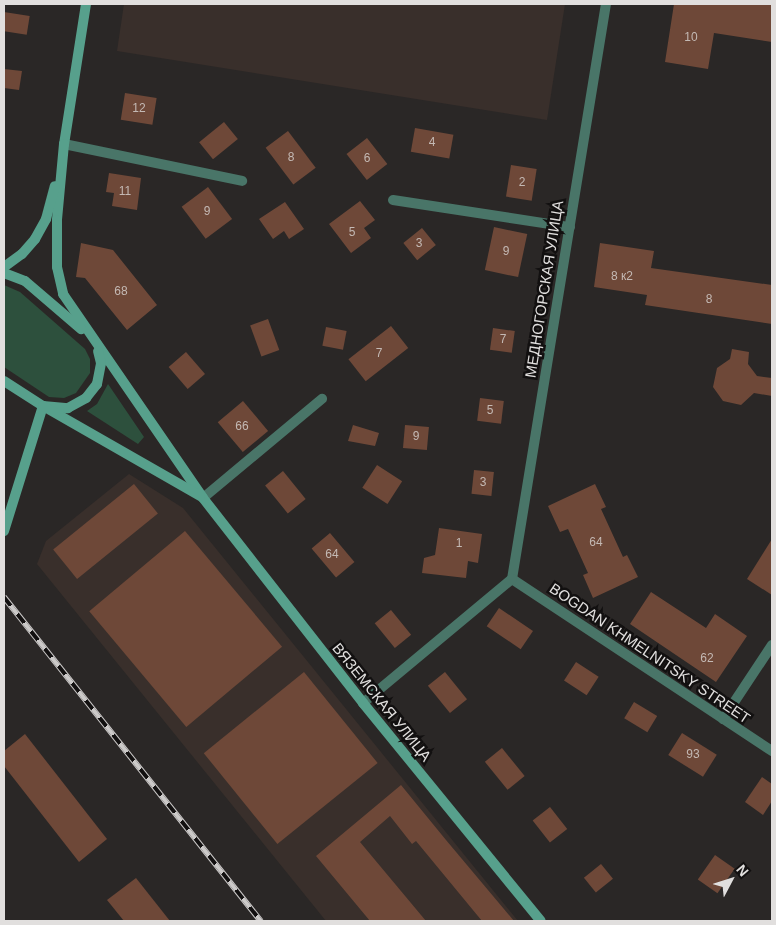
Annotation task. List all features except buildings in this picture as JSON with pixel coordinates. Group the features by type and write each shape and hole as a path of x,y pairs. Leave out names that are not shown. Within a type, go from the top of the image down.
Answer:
{"main road":[{"path":"43,406 68,408 82,402 93,390 101,363 93,341 63,294 58,273 57,220 64,144 86,4"},
{"path":"4,267 29,247 44,224 64,144"},
{"path":"4,273 25,281 93,341"},
{"name":"ВЯЗЕМСКАЯ УЛИЦА","path":"93,341 203,498 363,704 541,921"},
{"path":"4,381 43,406 203,498"},
{"path":"4,531 43,406"}],"street":[{"name":"МЕДНОГОРСКАЯ УЛИЦА","path":"512,579 606,4"},
{"path":"64,144 242,181"},
{"path":"393,200 570,226"},
{"path":"203,498 322,399"},
{"path":"363,704 512,579"},
{"name":"BOGDAN KHMELNITSKY STREET","path":"512,579 772,751"},
{"path":"723,720 772,645"}],"shaded area":[{"path":"124,4 565,4 547,120 117,51"},
{"path":"129,474 183,508 518,921 326,921 37,564 46,541"}],"green space":[{"path":"4,285 20,292 85,349 90,359 90,373 76,393 64,398 49,397 4,367"},
{"path":"108,384 144,437 138,444 87,411 97,404"}],"railway":[{"path":"4,597 261,921"}]}
